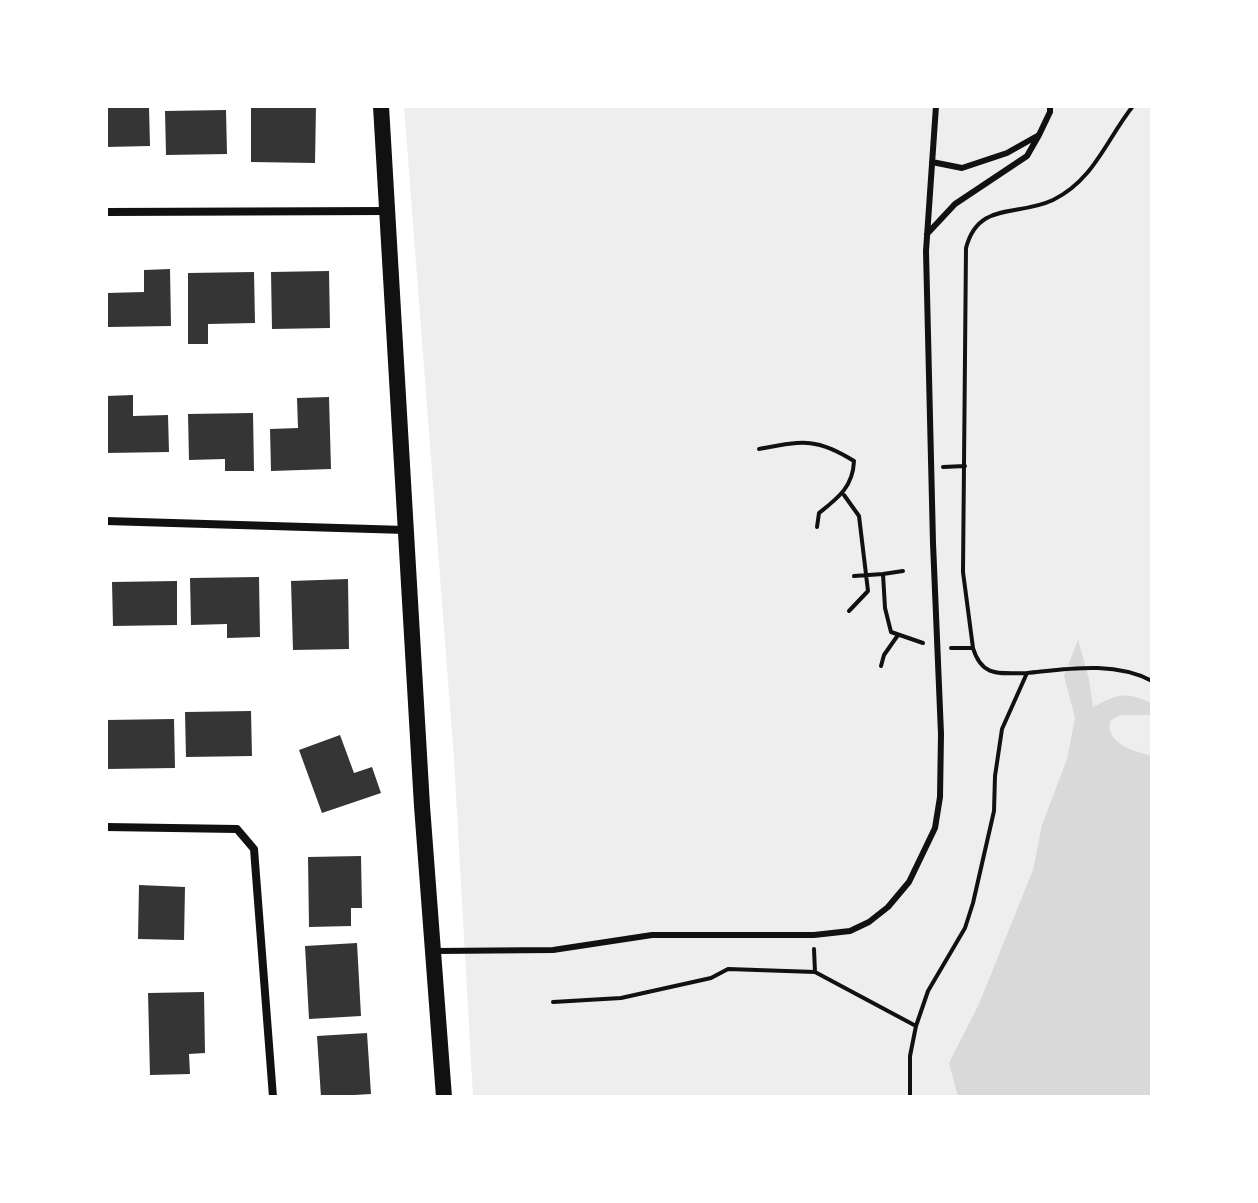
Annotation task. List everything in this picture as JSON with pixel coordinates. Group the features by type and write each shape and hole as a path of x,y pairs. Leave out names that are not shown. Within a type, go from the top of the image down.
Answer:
{"main road":[{"path":"381,106 405,530 444,1097"}],"street":[{"path":"106,212 387,211"},
{"path":"106,521 405,530"},
{"path":"106,827 237,829 254,849 273,1097"}],"lane":[{"path":"433,951 553,950 652,935 814,935 850,931 869,922 888,907 909,882 935,828 940,797 941,734 933,543 927,234 936,106"},
{"path":"927,234 955,204 1027,156 1050,109 1057,106"},
{"path":"932,162 962,168 1007,153 1039,135"}],"path":[{"path":"973,648 963,572 966,248 969,234 982,220 1050,202 1081,182 1133,106"},
{"path":"759,449 814,441 854,461 853,473 844,494 819,513 817,527"},
{"path":"844,494 859,516 868,591 849,611"},
{"path":"854,576 883,574"},
{"path":"881,666 884,655 898,635"},
{"path":"910,1097 910,1056 916,1026 928,991 965,928 973,903 994,811 1002,729 1027,673 1120,669 1152,681"},
{"path":"814,935 815,972"},
{"path":"553,1002 621,998 711,978 728,969 815,972 916,1026"}],"shaded area":[{"path":"404,106 1152,106 1152,1097 473,1097 454,759"},
{"path":"1078,640 1093,707 1121,696 1152,703 1152,715 1120,715 1110,721 1110,729 1112,736 1123,746 1152,756 1152,1097 958,1097 949,1063 979,1004 1033,870 1042,825 1067,759 1075,718 1064,676"}],"building":[{"path":"106,106 149,106 150,146 106,147"},
{"path":"251,106 316,106 315,163 251,162"},
{"path":"226,110 227,154 166,155 165,111"},
{"path":"170,269 171,326 108,327 107,293 144,292 144,270"},
{"path":"329,271 330,328 272,329 271,272"},
{"path":"254,272 255,323 208,324 208,344 188,344 188,273"},
{"path":"133,395 133,416 168,415 169,452 106,453 106,396"},
{"path":"329,397 331,469 271,471 270,429 298,428 297,398"},
{"path":"253,413 254,471 225,471 225,459 189,460 188,414"},
{"path":"259,577 260,637 227,638 227,624 191,625 190,578"},
{"path":"348,579 349,649 293,650 291,581"},
{"path":"177,581 177,625 113,626 112,582"},
{"path":"251,711 252,756 186,757 185,712"},
{"path":"174,719 175,768 106,769 106,720"},
{"path":"340,735 354,773 372,767 381,793 322,813 299,750"},
{"path":"361,856 362,908 351,908 351,926 309,927 308,857"},
{"path":"139,885 185,887 184,940 138,939"},
{"path":"357,943 361,1016 309,1019 305,946"},
{"path":"204,992 205,1053 189,1054 190,1074 150,1075 148,993"},
{"path":"367,1033 371,1094 321,1097 317,1036"}]}
